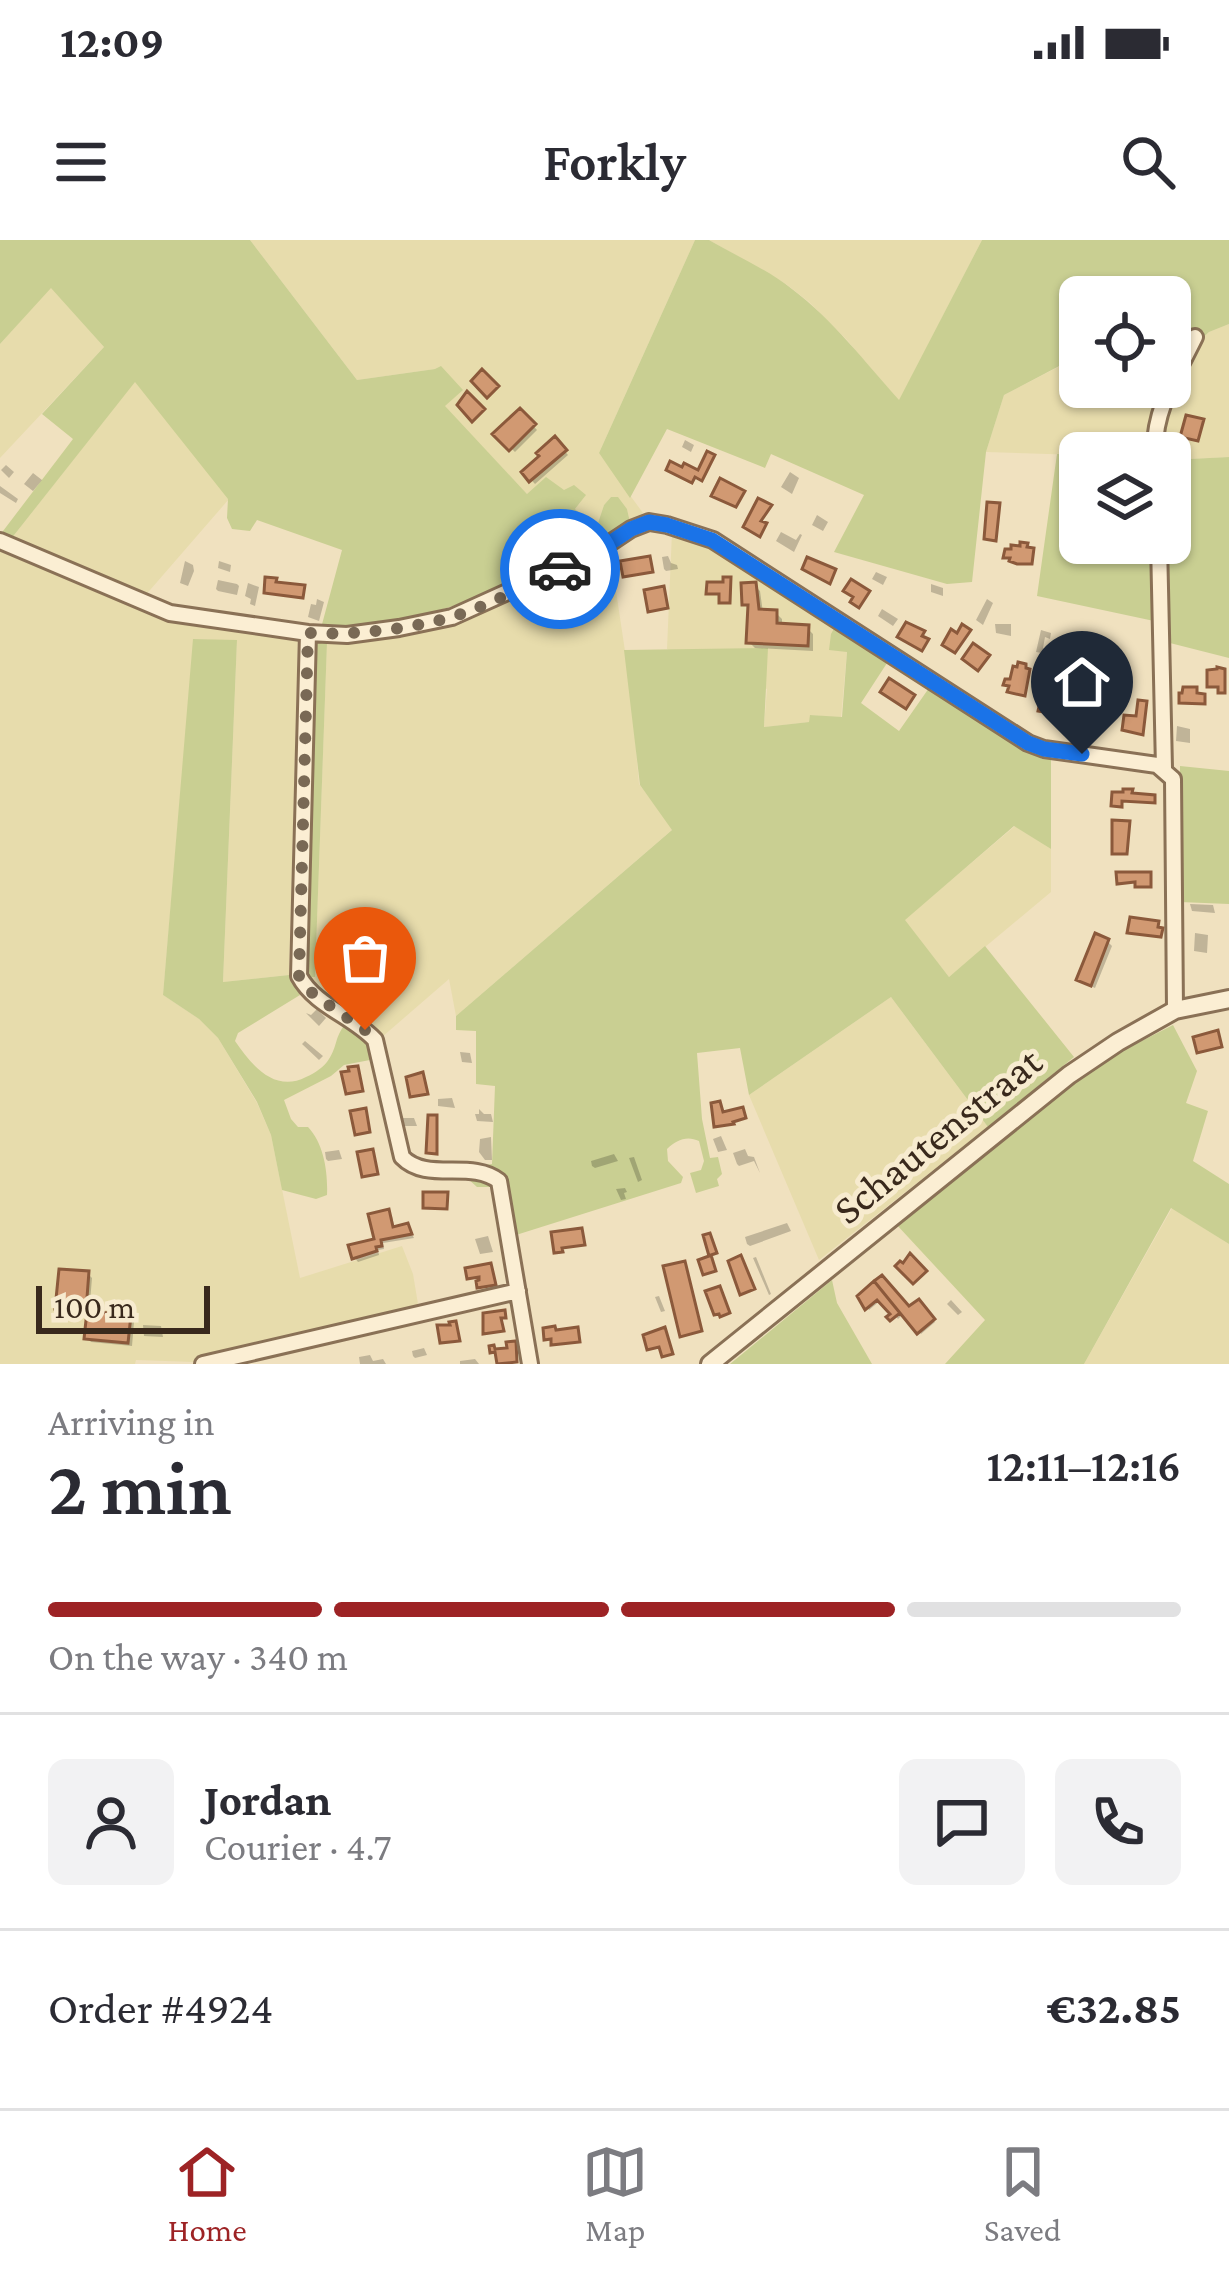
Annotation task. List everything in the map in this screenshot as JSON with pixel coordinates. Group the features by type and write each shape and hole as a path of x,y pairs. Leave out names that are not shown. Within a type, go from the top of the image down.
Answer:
{"street":[{"path":"1156,432 1162,406 1195,338"},
{"path":"0,541 170,613 308,633 347,634 452,617 598,551 649,522 712,540 1028,743 1164,768 1173,779 1175,1010"},
{"path":"1159,564 1164,768"},
{"path":"308,633 299,976 313,994 375,1040 401,1157 421,1169 483,1172 499,1181 530,1364"},
{"name":"Schautenstraat","path":"710,1364 1069,1075 1175,1010 1229,999"},
{"path":"203,1364 518,1292"}],"shaded area":[{"path":"250,240 695,240 599,453 643,513 630,522 627,509 611,497 598,523 591,524 575,509 585,496 564,490 527,494 444,406 435,369 357,380"},
{"path":"709,240 982,240 899,401 809,302"},
{"path":"51,287 104,347 0,458 0,344"},
{"path":"1229,324 1229,457 1191,459 1191,432 1162,432 1162,425 1166,408 1191,408 1191,356 1209,332"},
{"path":"1059,367 1059,408 1156,408 1150,432 1059,432 1059,454 986,452 1004,395"},
{"path":"135,381 229,499 144,597 11,539"},
{"path":"672,532 727,555 836,625 847,651 841,718 811,715 809,722 764,727 767,689 667,649"},
{"path":"0,548 176,621 298,637 289,975 223,982 237,641 194,639 163,995 218,1038 257,1103 271,1135 300,1278 402,1246 419,1310 194,1362 0,1364"},
{"path":"610,551 639,784 673,829 456,1016 449,979 382,1037 361,1016 313,988 304,977 315,976 327,643 423,632 458,623"},
{"path":"1015,826 1051,849 1051,892 949,977 904,920"},
{"path":"891,997 988,1127 819,1260 749,1095"},
{"path":"1172,1208 1229,1244 1229,1364 1084,1364"}],"green space":[{"path":"0,240 250,240 357,380 441,366 463,390 445,406 527,494 546,477 564,490 574,485 586,495 575,509 591,524 598,523 611,497 618,497 630,522 579,553 465,602 409,618 321,628 342,550 257,520 250,531 232,529 228,499 135,382 11,539 0,535 73,439 42,414 104,347 51,288 0,344"},
{"path":"695,240 709,240 792,289 835,328 899,400 982,240 1229,240 1229,324 1197,343 1191,340 1191,276 1059,276 1059,366 1004,395 986,452 972,582 947,584 834,552 864,495 771,454 765,468 667,429 630,498 599,453"},
{"path":"1059,454 1059,564 1152,564 1154,621 1037,596"},
{"path":"1229,457 1229,658 1166,642 1164,564 1191,564 1191,459"},
{"path":"836,625 889,660 861,703 899,731 929,688 996,733 1051,760 1051,849 1014,826 905,920 949,977 985,946 1074,1057 988,1127 891,997 749,1095 740,1048 697,1053 702,1119 710,1158 718,1157 719,1186 696,1193 690,1173 701,1170 704,1161 699,1141 682,1139 667,1149 668,1161 683,1177 681,1183 516,1235 515,1226 504,1228 493,1187 477,1187 467,1178 472,1166 492,1164 495,1086 476,1084 476,1031 456,1030 456,1016 672,830 640,785 624,650 768,648 764,727 809,722 810,715 842,717 847,652 829,650"},
{"path":"193,639 237,640 223,982 289,975 300,995 238,1033 235,1041 257,1068 284,1082 322,1067 346,1023 369,1039 375,1059 344,1065 284,1100 291,1119 298,1127 308,1127 321,1150 327,1195 316,1199 282,1190 271,1135 218,1038 163,995"},
{"path":"312,643 327,643 315,977 304,977"},
{"path":"1180,766 1229,771 1229,904 1180,902"},
{"path":"1173,1025 1197,1071 1186,1103 1208,1111 1193,1161 1229,1184 1229,1244 1171,1208 1084,1364 945,1364 985,1320 896,1224 1070,1086 1122,1051"},
{"path":"832,1280 837,1303 872,1364 730,1364"}],"building":[{"path":"482,369 499,386 487,398 471,381"},
{"path":"467,391 485,409 472,422 457,405"},
{"path":"520,408 536,424 509,451 492,434"},
{"path":"1186,415 1204,419 1198,441 1191,439 1191,432 1181,432"},
{"path":"555,436 567,450 529,482 521,472"},
{"path":"707,451 715,455 702,481 695,477 692,483 666,470 670,461 698,470"},
{"path":"720,478 745,491 736,507 711,496"},
{"path":"758,498 772,505 761,521 767,523 760,537 743,527"},
{"path":"987,502 1000,503 996,541 984,539"},
{"path":"1020,542 1034,548 1032,564 1003,558 1005,549 1020,546"},
{"path":"650,556 653,572 623,577 620,561"},
{"path":"807,557 836,569 830,584 802,569"},
{"path":"265,577 305,585 303,598 264,593"},
{"path":"723,577 731,577 730,603 719,603 719,594 706,594 707,582 723,582"},
{"path":"851,579 870,591 859,608 843,591"},
{"path":"756,582 759,609 777,610 777,623 809,625 808,646 746,643 748,605 742,605 741,583"},
{"path":"664,586 668,608 648,612 644,590"},
{"path":"906,622 925,631 922,636 929,639 922,651 897,637"},
{"path":"962,624 971,630 955,653 942,645 951,629 957,633"},
{"path":"973,643 990,655 978,671 962,659"},
{"path":"1018,662 1030,669 1025,696 1007,692 1009,686 1003,685"},
{"path":"1225,669 1225,693 1207,687 1207,670"},
{"path":"889,678 915,695 906,709 880,692"},
{"path":"1183,687 1197,687 1197,693 1205,694 1205,704 1179,703"},
{"path":"1052,695 1065,701 1062,715 1038,711 1041,697"},
{"path":"1138,700 1147,701 1143,735 1122,730 1124,715 1136,716"},
{"path":"1078,704 1104,709 1101,723 1076,718"},
{"path":"1123,789 1155,795 1155,803 1122,801 1122,807 1111,806 1112,792"},
{"path":"1112,820 1130,821 1127,854 1112,854"},
{"path":"1116,872 1151,872 1151,887 1117,884"},
{"path":"1130,917 1159,921 1161,937 1127,933"},
{"path":"1095,933 1109,939 1091,986 1076,980"},
{"path":"1218,1030 1222,1047 1197,1053 1193,1037"},
{"path":"358,1066 363,1091 346,1094 341,1072"},
{"path":"423,1072 428,1094 410,1097 406,1077"},
{"path":"720,1101 723,1112 743,1107 746,1118 714,1127 711,1103"},
{"path":"366,1108 370,1132 355,1135 350,1111"},
{"path":"428,1115 437,1115 437,1154 426,1153"},
{"path":"373,1149 378,1174 362,1177 357,1152"},
{"path":"423,1192 448,1192 447,1209 423,1208"},
{"path":"389,1209 393,1227 408,1223 412,1234 381,1240 377,1251 352,1259 348,1245 374,1239 368,1214"},
{"path":"582,1228 585,1245 554,1253 551,1232"},
{"path":"710,1233 717,1253 711,1255 716,1271 703,1275 698,1260 709,1256 703,1235"},
{"path":"910,1253 927,1271 913,1284 895,1266"},
{"path":"741,1255 755,1289 740,1295 728,1261"},
{"path":"685,1261 702,1331 680,1337 663,1266"},
{"path":"491,1263 496,1285 477,1288 479,1277 467,1279 465,1268"},
{"path":"59,1269 89,1271 86,1311 55,1309"},
{"path":"882,1275 909,1306 919,1299 935,1319 917,1334 874,1281"},
{"path":"874,1281 900,1313 890,1321 886,1317 890,1314 877,1300 865,1310 857,1296"},
{"path":"720,1286 730,1313 720,1317 714,1315 705,1291"},
{"path":"505,1310 506,1318 501,1318 504,1331 483,1334 483,1313"},
{"path":"87,1311 131,1315 128,1343 84,1339"},
{"path":"456,1321 460,1341 440,1343 437,1325"},
{"path":"555,1326 556,1330 578,1327 580,1342 551,1345 551,1339 544,1340 543,1328"},
{"path":"665,1327 673,1354 662,1357 659,1347 647,1350 643,1335"},
{"path":"516,1341 517,1362 497,1364 489,1346 507,1348 506,1342"}],"way so far":[{"path":"365,1030 313,994 299,976 308,633 347,634 452,617 560,569"}],"route":[{"path":"560,569 649,522 712,540 1028,743 1082,754"}]}
